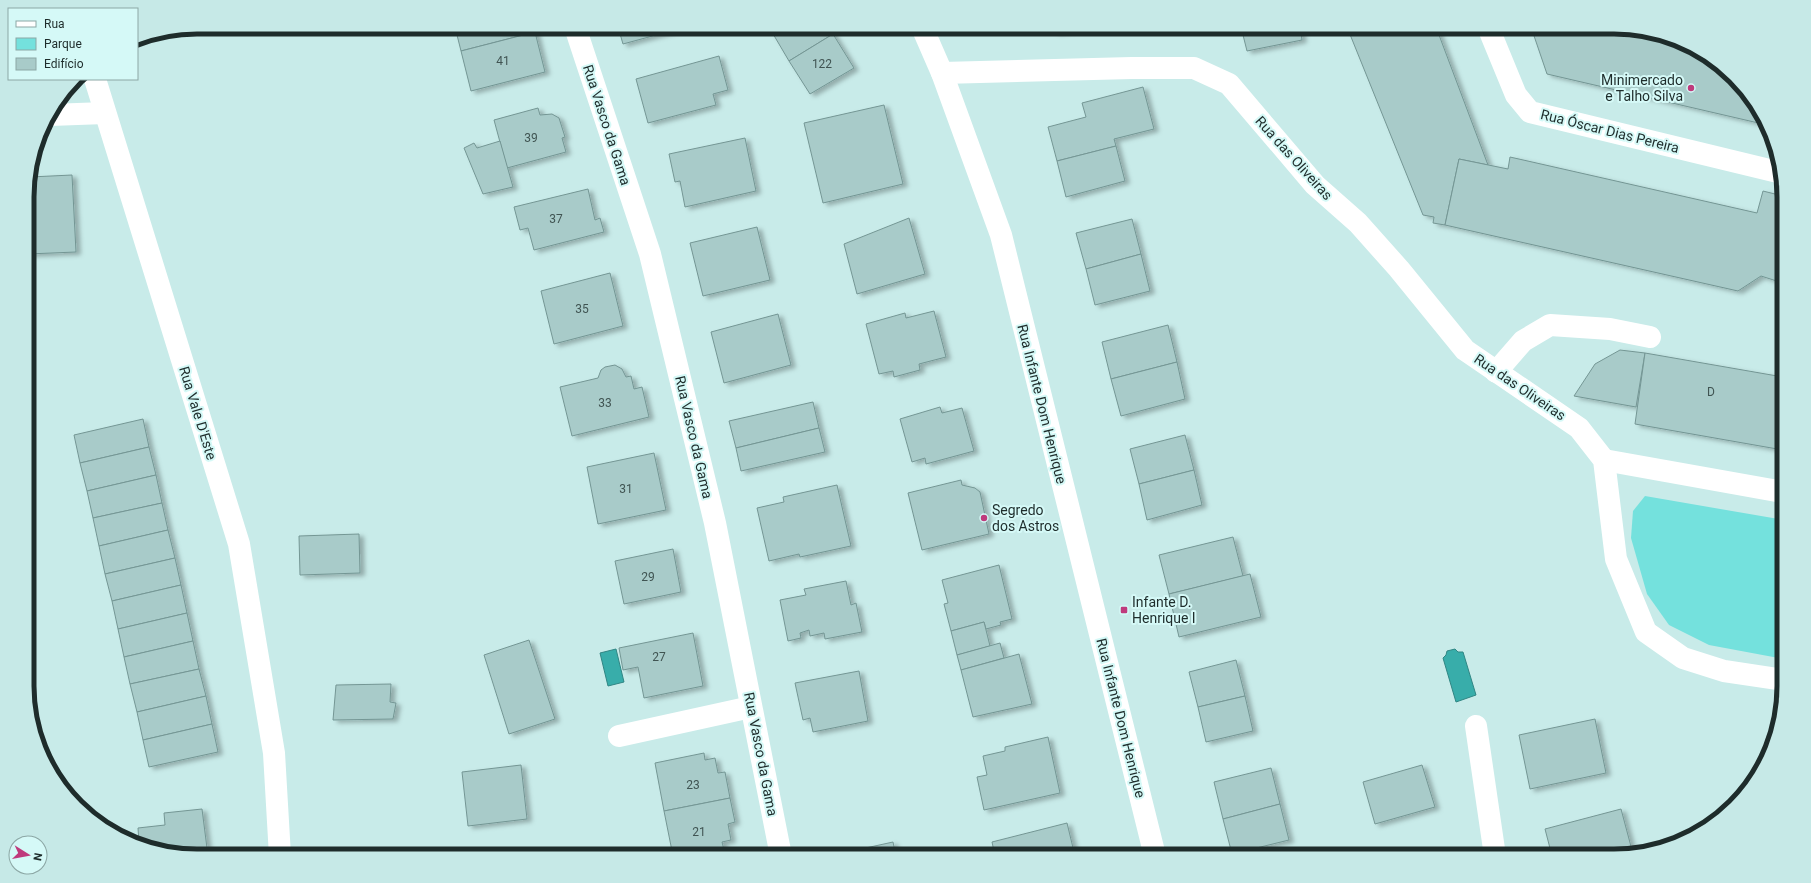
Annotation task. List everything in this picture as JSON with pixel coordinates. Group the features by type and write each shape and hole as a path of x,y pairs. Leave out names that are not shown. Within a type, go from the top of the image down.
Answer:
{"street":[{"name":"Rua Vasco da Gama","path":"577,34 650,254 715,524 780,849"},
{"name":"Rua Infante Dom Henrique","path":"925,34 942,73 1001,236 1153,849"},
{"name":"Rua Óscar Dias Pereira","path":"1491,34 1516,95 1530,112 1775,171"},
{"name":"Rua das Oliveiras","path":"942,73 1132,68 1194,68 1229,84 1315,185 1358,223 1399,268 1465,350 1579,428 1604,460"},
{"name":"Rua Vale D'Este","path":"95,80 239,544 274,753 280,849"},
{"path":"56,115 105,113"},
{"path":"1496,372 1523,341 1550,325 1610,329 1650,337"},
{"path":"1777,491 1604,460 1616,559 1646,632 1683,658 1724,671 1777,679"},
{"path":"618,736 752,707"},
{"path":"1476,726 1494,849"}],"green space":[{"path":"1645,496 1777,519 1777,658 1709,645 1669,625 1647,594 1631,538 1633,511"}],"shaded area":[{"path":"616,649 624,682 608,686 600,653"},
{"path":"1455,649 1458,652 1463,652 1476,695 1456,702 1443,658 1447,651"}],"building":[{"path":"457,34 527,34 461,51"},
{"path":"527,34 536,34 545,72 471,91 461,51"},
{"path":"620,34 660,34 623,44"},
{"path":"773,34 833,34 789,61"},
{"path":"833,34 854,68 810,94 789,61"},
{"path":"1243,34 1301,34 1302,40 1247,51"},
{"path":"1350,34 1439,34 1488,165 1459,159 1445,225 1433,223 1434,217 1423,215"},
{"path":"1533,34 1625,34 1646,37 1676,46 1705,61 1737,90 1750,106 1759,123 1547,74"},
{"path":"719,56 728,90 713,94 716,105 648,123 636,79"},
{"path":"1143,87 1154,129 1114,139 1116,146 1057,161 1048,127 1086,117 1082,103"},
{"path":"884,105 903,184 823,203 804,123"},
{"path":"538,108 540,115 552,114 559,118 565,137 562,138 566,152 507,168 494,120"},
{"path":"745,138 756,191 685,207 680,181 675,182 669,154"},
{"path":"500,141 513,187 483,194 464,148 474,143 477,148"},
{"path":"1116,146 1125,181 1066,197 1057,161"},
{"path":"1510,157 1757,213 1763,191 1777,194 1777,281 1761,276 1738,291 1445,225 1459,159 1508,169"},
{"path":"72,175 76,252 34,254 35,177"},
{"path":"588,189 595,220 600,218 604,232 534,250 528,228 520,230 514,207"},
{"path":"909,218 925,274 857,294 844,244"},
{"path":"1132,219 1141,254 1086,269 1076,233"},
{"path":"757,227 770,280 703,296 690,243"},
{"path":"1141,254 1150,291 1095,305 1086,269"},
{"path":"610,273 623,326 554,344 541,291"},
{"path":"934,311 946,357 919,364 920,370 894,377 893,371 879,374 866,324 905,313 906,318"},
{"path":"778,314 791,365 724,383 711,332"},
{"path":"1168,325 1177,362 1111,379 1102,342"},
{"path":"1620,350 1645,353 1636,407 1574,396 1595,364"},
{"path":"1645,353 1777,376 1777,449 1635,424"},
{"path":"1177,362 1185,399 1121,416 1111,379"},
{"path":"615,365 622,369 626,377 631,376 634,389 642,387 649,417 572,436 560,387 598,378 601,370 605,367"},
{"path":"813,402 819,428 736,448 729,421"},
{"path":"940,407 942,413 962,408 974,451 926,464 925,458 912,462 900,419"},
{"path":"143,419 149,447 80,463 74,435"},
{"path":"819,428 825,452 741,471 736,448"},
{"path":"1185,435 1194,470 1139,484 1130,449"},
{"path":"149,447 156,475 87,491 80,463"},
{"path":"654,453 666,510 598,524 587,467"},
{"path":"1194,470 1202,505 1147,520 1139,484"},
{"path":"156,475 162,503 93,518 87,491"},
{"path":"961,480 962,485 975,488 980,492 989,534 922,550 908,493"},
{"path":"837,485 851,546 800,557 799,554 769,561 757,508 784,502 783,497"},
{"path":"162,503 168,530 99,546 93,518"},
{"path":"168,530 175,558 105,574 99,546"},
{"path":"359,534 360,573 300,575 299,536"},
{"path":"1233,537 1243,576 1169,594 1159,555"},
{"path":"673,549 681,592 624,604 615,561"},
{"path":"175,558 181,585 112,601 105,574"},
{"path":"999,565 1012,619 1000,622 1001,625 986,629 984,622 951,631 944,604 948,603 942,580"},
{"path":"1250,574 1261,617 1179,637 1169,594"},
{"path":"846,581 851,605 856,603 862,632 825,639 824,633 810,636 809,630 800,633 801,638 788,641 780,600 806,595 804,589"},
{"path":"181,585 187,613 118,629 112,601"},
{"path":"187,613 193,641 124,657 118,629"},
{"path":"984,622 990,646 957,655 951,631"},
{"path":"693,633 703,686 644,698 638,667 623,670 619,648"},
{"path":"529,640 555,719 509,734 484,655"},
{"path":"193,641 199,669 130,684 124,657"},
{"path":"1000,643 1004,658 961,670 957,655"},
{"path":"1019,654 1032,704 973,717 961,670"},
{"path":"1236,660 1245,696 1198,707 1189,672"},
{"path":"199,669 206,696 137,712 130,684"},
{"path":"859,671 868,721 813,732 810,718 803,720 795,683"},
{"path":"391,684 390,702 396,703 393,719 333,720 336,685"},
{"path":"206,696 212,724 143,740 137,712"},
{"path":"1245,696 1253,731 1206,742 1198,707"},
{"path":"1595,719 1606,773 1530,789 1519,735"},
{"path":"212,724 218,752 149,767 143,740"},
{"path":"1048,737 1060,793 984,810 977,777 987,775 983,756 1005,751 1005,747"},
{"path":"704,753 705,760 715,758 718,773 725,772 730,798 664,811 655,763"},
{"path":"521,765 527,819 468,826 462,772"},
{"path":"1422,765 1435,807 1375,824 1363,782"},
{"path":"1271,768 1280,804 1223,819 1214,782"},
{"path":"730,798 735,822 728,824 731,840 722,842 724,849 672,849 664,811"},
{"path":"1280,804 1289,840 1252,849 1231,849 1223,819"},
{"path":"202,809 207,849 176,848 139,838 138,828 165,825 164,813"},
{"path":"1621,809 1631,848 1550,849 1545,829"},
{"path":"1067,823 1073,849 994,849 992,842"},
{"path":"893,842 894,849 861,849"}],"place":[{"name":"Minimercado e Talho Silva","path":"1691,88"},
{"name":"Segredo dos Astros","path":"984,518"},
{"name":"Infante D. Henrique I","path":"1124,610"}]}
